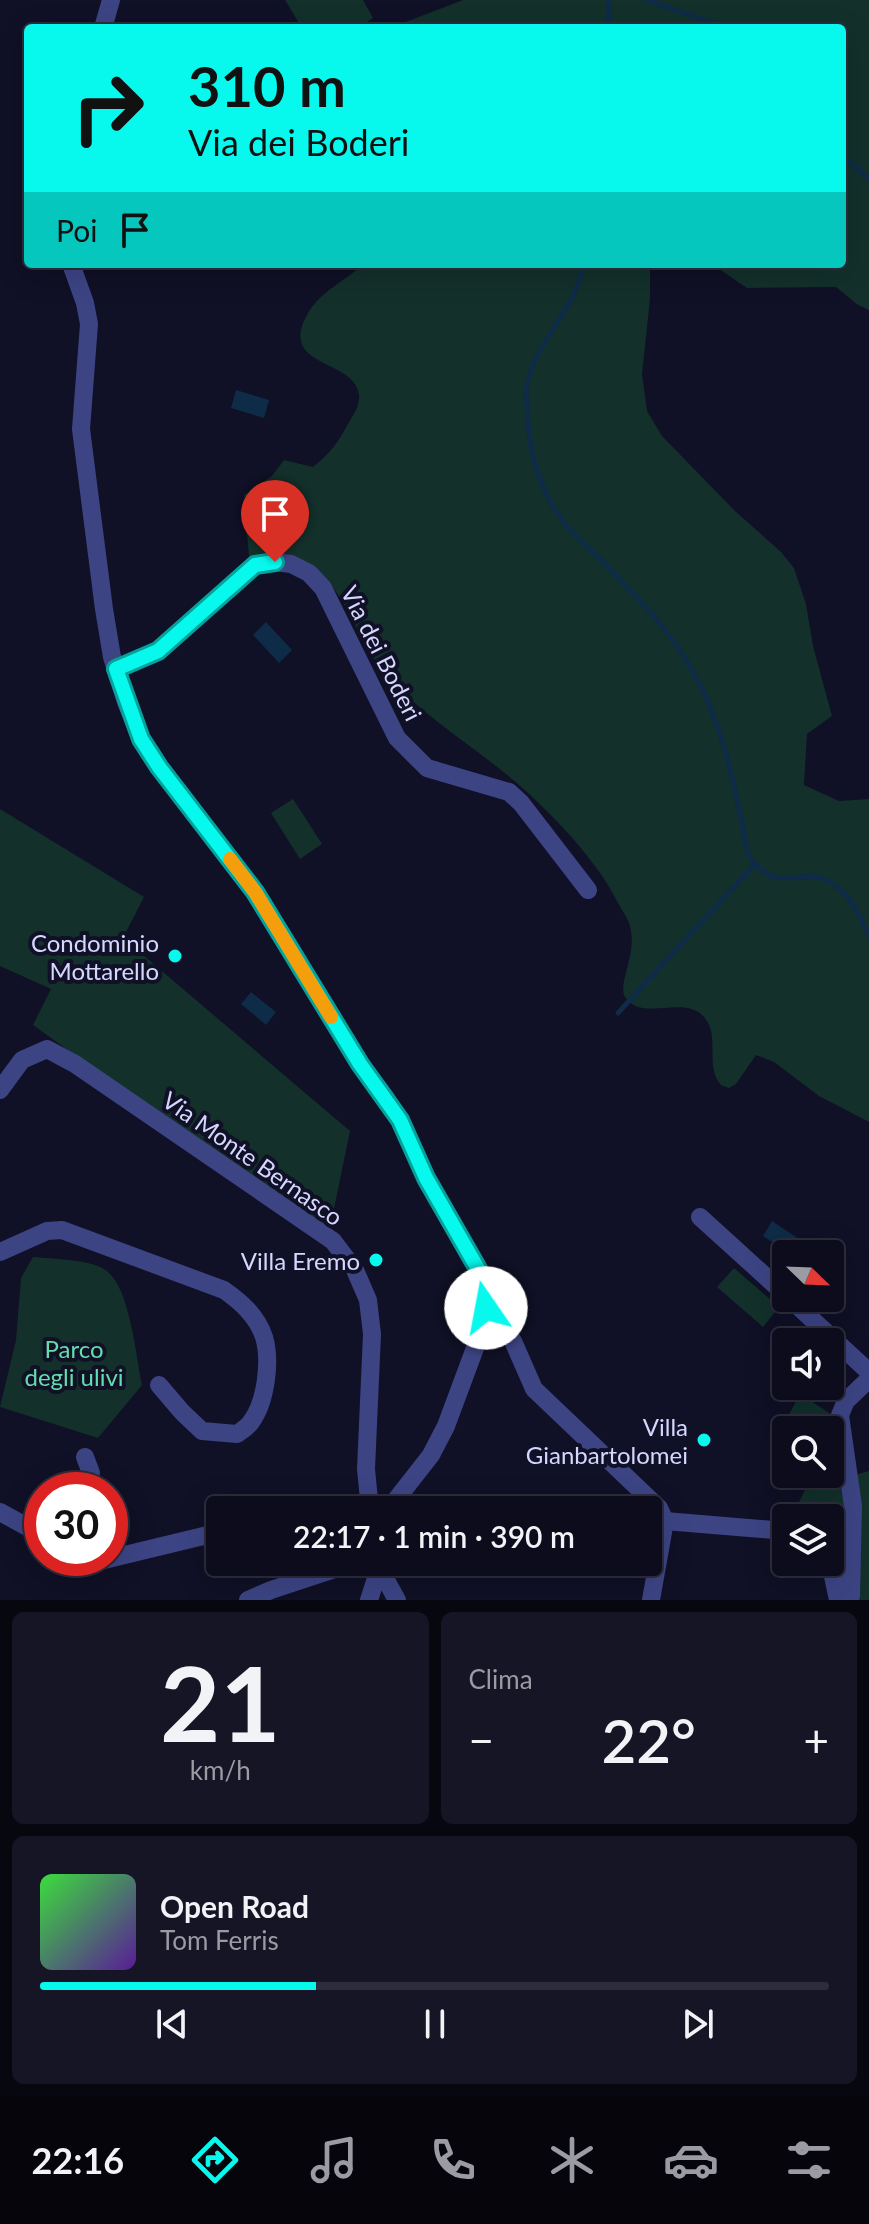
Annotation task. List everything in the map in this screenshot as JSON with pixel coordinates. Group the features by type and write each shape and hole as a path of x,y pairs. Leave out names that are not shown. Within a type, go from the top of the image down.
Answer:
{"street":[{"path":"104,24 111,0"},
{"path":"72,268 89,324 81,429 104,609 116,669 141,739 187,806 255,892 360,1064 400,1120 426,1178 478,1269 484,1289 486,1308 479,1340 446,1426 431,1455 399,1496"},
{"name":"Via dei Boderi","path":"116,669 158,651 255,565 275,562 291,564 309,573 328,597 397,738 427,768 509,792 521,803 588,890"},
{"name":"Via Monte Bernasco","path":"0,1090 22,1060 47,1049 84,1069 333,1241 355,1270 368,1300 372,1334 366,1469 369,1496"},
{"path":"700,1217 772,1282"},
{"path":"0,1252 47,1231 62,1230 224,1290 245,1305 264,1338 267,1365 261,1402 251,1423 237,1434 202,1431 159,1385"},
{"path":"805,1312 869,1372"},
{"path":"513,1341 534,1389 659,1508 665,1521 651,1600"},
{"path":"849,1600 853,1506 840,1415 846,1401 869,1379"},
{"path":"85,1457 91,1472"},
{"path":"0,1512 24,1525"},
{"path":"665,1521 772,1530"},
{"path":"128,1554 206,1535"},
{"path":"248,1600 314,1576"},
{"path":"369,1600 375,1576"},
{"path":"384,1576 397,1600"},
{"path":"833,1576 838,1600"}],"green space":[{"path":"285,0 363,0 373,18 364,24 300,24"},
{"path":"463,0 869,0 869,310 836,287 747,288 718,268 846,268 846,24 400,24"},
{"path":"359,268 650,268 642,374 647,411 662,436 794,568 806,604 813,646 832,716 807,734 804,785 839,801 869,799 869,1122 819,1096 774,1062 756,1055 736,1084 729,1088 721,1085 714,1069 709,1025 704,1017 686,1008 652,1009 632,1004 623,990 631,950 630,927 605,880 579,846 518,784 418,706 387,676 376,663 345,605 325,579 307,566 252,560 249,557 244,495 272,476 284,460 313,467 337,442 357,407 359,395 354,383 345,374 309,354 302,344 301,331 308,313"},
{"path":"293,799 322,844 300,859 271,813"},
{"path":"0,809 144,897 123,938 350,1131 328,1238 33,1025 51,989 0,966"},
{"name":"Parco degli ulivi","path":"33,1257 72,1260 100,1267 115,1280 127,1307 142,1385 98,1438 0,1407 16,1340 21,1278"},
{"path":"734,1268 772,1301 772,1312 775,1312 763,1327 717,1287"},
{"path":"797,1400 809,1400 834,1416 788,1416"},
{"path":"844,1456 848,1477 869,1471 869,1600 845,1600 839,1576 844,1576 844,1504 798,1504 806,1488 844,1488"}],"water":[{"path":"236,390 269,400 264,418 231,408"},
{"path":"266,622 292,650 279,663 253,635"},
{"path":"251,992 276,1012 266,1025 241,1004"},
{"path":"772,1221 799,1239 772,1242 763,1236"}],"waterway":[{"path":"608,24 609,0"},
{"path":"647,0 716,24"},
{"path":"846,159 869,179"},
{"path":"582,268 573,296 539,353 526,388 531,447 542,483 564,523 652,614 694,674 722,739 748,854 769,875 779,878 811,876 833,884 850,901 869,936"},
{"path":"618,1013 755,864"}],"slow traffic":[{"path":"230,859 255,892 331,1017"}],"place":[{"name":"Condominio Mottarello","path":"175,956"},
{"name":"Villa Eremo","path":"376,1260"},
{"name":"Villa Gianbartolomei","path":"704,1440"}],"route":[{"path":"275,562 255,565 158,651 116,669 141,739 187,806 255,892 360,1064 400,1120 426,1178 478,1269 486,1308"}]}
